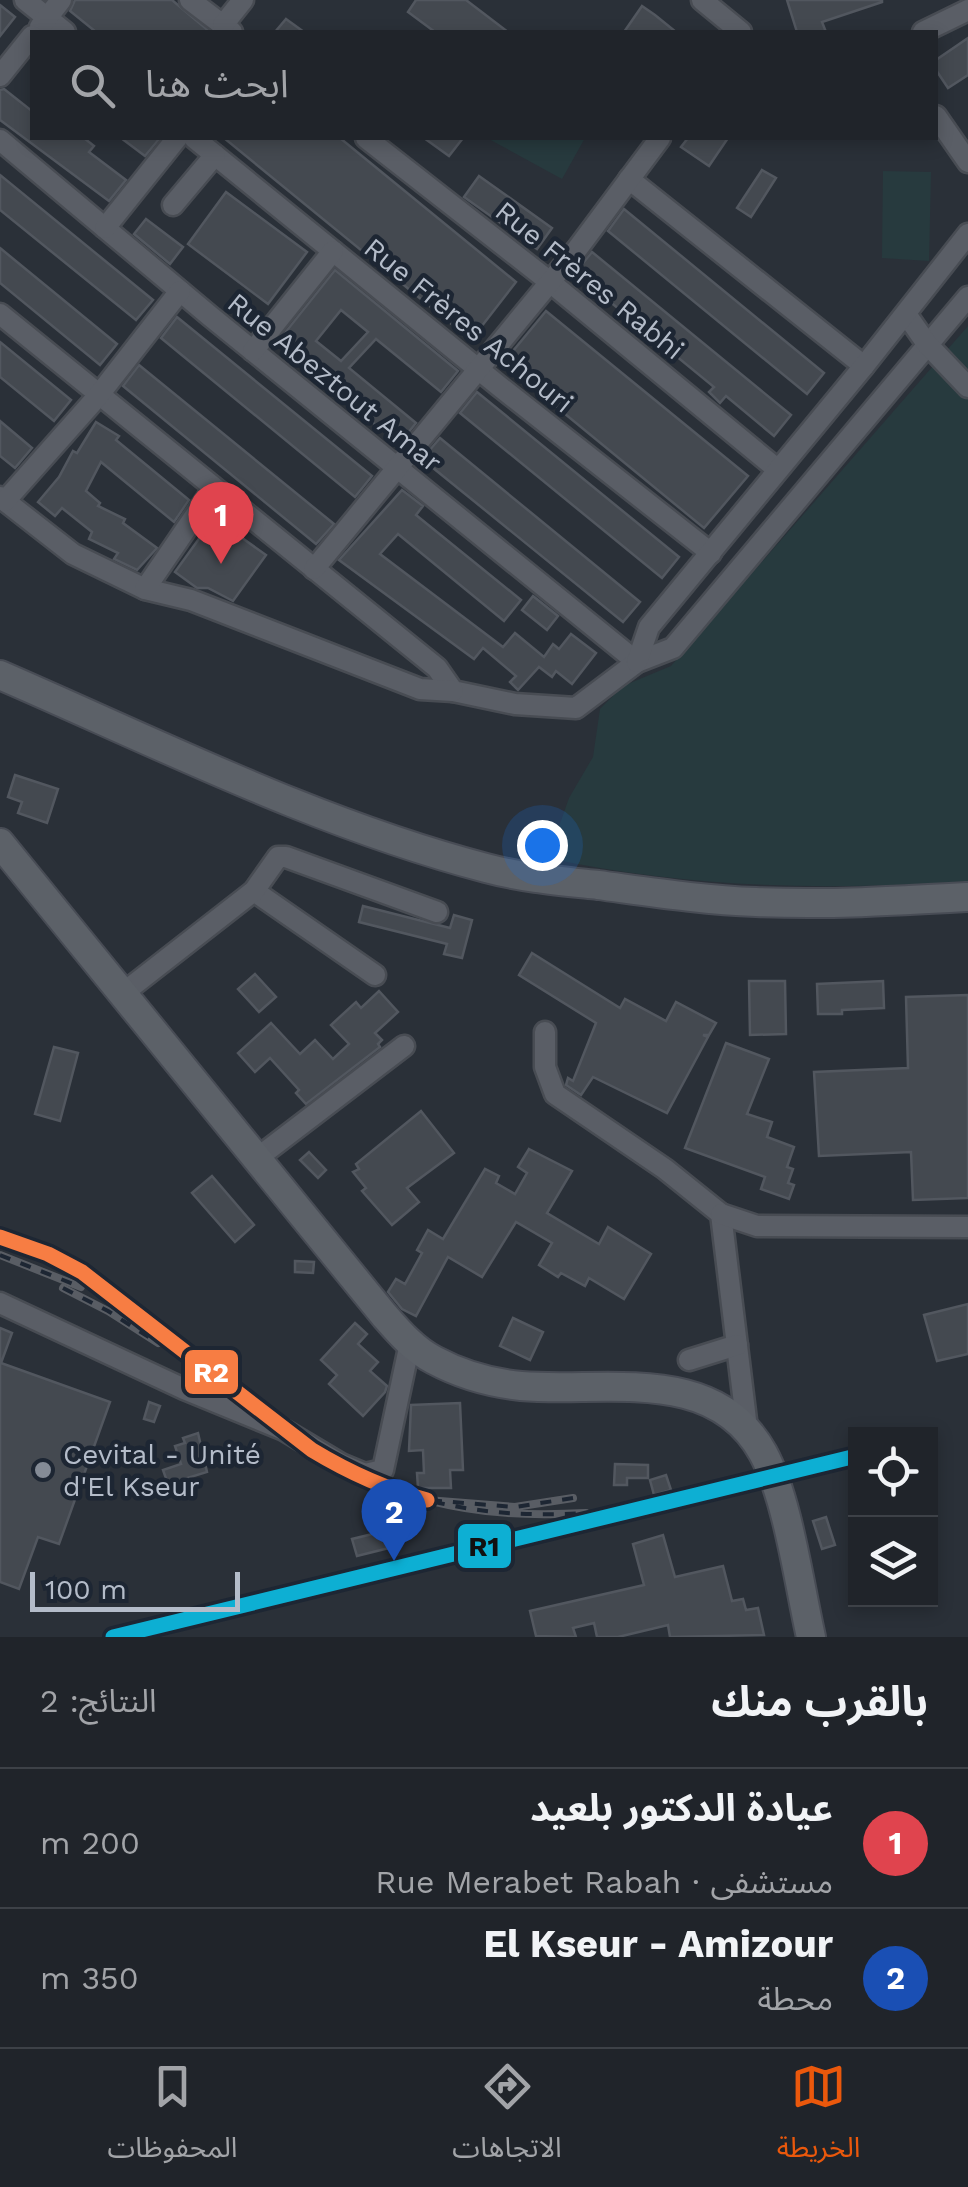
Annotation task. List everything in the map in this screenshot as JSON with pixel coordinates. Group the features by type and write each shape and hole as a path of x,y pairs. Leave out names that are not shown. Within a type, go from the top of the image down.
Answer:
{"main road":[{"path":"0,676 296,803 420,849 489,869 541,880 756,902 868,903 968,897"},
{"path":"0,843 410,1343 454,1370 521,1386 614,1386 686,1393 732,1414 747,1428 776,1481 812,1637"}],"street":[{"path":"25,0 38,29 62,0"},
{"path":"190,0 227,29 244,0"},
{"path":"702,0 737,30"},
{"path":"927,30 968,10"},
{"path":"0,76 30,39"},
{"path":"938,119 968,162"},
{"name":"Rue Abeztout Amar","path":"0,140 637,662"},
{"path":"105,228 175,140"},
{"name":"Rue Frères Achouri","path":"197,140 711,552"},
{"name":"Rue Frères Rabhi","path":"369,140 777,468"},
{"path":"314,568 550,282 658,140"},
{"path":"173,205 215,154"},
{"path":"629,179 864,366"},
{"path":"637,662 649,627 968,234"},
{"path":"254,351 333,251"},
{"path":"180,291 98,396 3,499 73,554 145,589 191,600 420,689 454,691 515,704 576,708 637,662 673,648 968,297"},
{"path":"0,314 437,668 454,691"},
{"path":"906,314 927,344 968,387"},
{"path":"145,589 214,488"},
{"path":"676,594 707,607"},
{"path":"122,994 254,891 278,857 437,912"},
{"path":"254,891 376,975"},
{"path":"545,1032 545,1067 556,1094 666,1168 721,1214 757,1226 968,1228"},
{"path":"256,1158 404,1046"},
{"path":"721,1214 747,1428"},
{"path":"0,1304 184,1389 284,1430 365,1474 383,1470 410,1343"},
{"path":"689,1360 736,1346"}],"green space":[{"path":"491,140 584,140 562,179"},
{"path":"883,171 931,172 929,261 882,258"},
{"path":"968,326 968,881 863,886 757,884 652,876 548,858 569,798 593,757 600,709 623,686 671,666"}],"building":[{"path":"75,0 172,0 208,30 94,30 70,11"},
{"path":"416,0 466,0 505,30 432,30 408,12"},
{"path":"787,0 882,0 822,22 825,30 796,30"},
{"path":"0,5 15,17 0,36"},
{"path":"642,6 674,30 625,30"},
{"path":"286,19 301,30 277,30"},
{"path":"968,38 968,75 948,88 938,73 938,59"},
{"path":"4,89 30,109 30,140 86,140 94,146 89,152 126,180 109,201 0,120 0,90"},
{"path":"124,140 158,140 145,156"},
{"path":"226,140 342,140 516,282 471,340"},
{"path":"427,140 461,140 449,156"},
{"path":"686,140 727,140 709,166 681,147"},
{"path":"762,170 776,178 751,217 737,208"},
{"path":"0,175 153,300 136,320 0,210"},
{"path":"479,176 552,228 537,249 464,197"},
{"path":"226,192 307,252 268,304 188,244"},
{"path":"624,209 824,373 807,394 608,231"},
{"path":"146,219 183,247 170,264 134,234"},
{"path":"0,248 117,344 100,365 0,283"},
{"path":"592,252 791,415 774,436 726,396 720,403 709,392 714,387 575,273"},
{"path":"335,270 458,371 441,392 376,339 349,368 416,423 399,444 276,344","holes":["341,310 368,332 341,361 316,341"]},
{"path":"546,311 748,476 704,528 503,363"},
{"path":"177,317 372,476 355,497 161,338"},
{"path":"0,342 71,400 54,421 0,377"},
{"path":"139,365 334,524 316,544 123,386"},
{"path":"477,392 679,557 662,578 460,413"},
{"path":"0,421 32,448 15,468 0,456"},
{"path":"96,422 119,436 116,440 189,500 174,522 101,462 86,491 100,503 98,506 125,519 123,523 157,548 137,570 114,559 118,553 89,539 92,532 62,508 55,516 38,502"},
{"path":"440,438 640,602 623,622 422,459"},
{"path":"402,490 423,506 416,515 521,600 504,621 398,534 380,554 503,647 515,633 544,657 553,644 559,649 571,634 596,653 572,684 556,671 552,677 539,667 518,690 510,682 516,676 483,648 474,659 339,560"},
{"path":"214,518 266,555 233,601 208,588 197,588 175,572"},
{"path":"533,596 558,616 547,630 522,610"},
{"path":"15,775 58,789 47,823 18,813 22,802 8,797"},
{"path":"363,906 450,928 454,915 472,920 462,958 444,954 447,944 359,922"},
{"path":"532,953 620,1008 625,999 666,1021 676,1002 716,1023 709,1035 703,1035 708,1037 667,1113 593,1077 581,1095 566,1085 568,1078 573,1081 596,1023 519,975"},
{"path":"255,974 276,997 259,1012 238,989"},
{"path":"749,981 785,981 786,1034 750,1035"},
{"path":"883,981 884,1008 818,1014 817,984"},
{"path":"379,991 398,1012 375,1033 382,1040 380,1047 306,1104 296,1093 299,1090 270,1058 255,1072 238,1053 271,1023 300,1054 315,1040 333,1059 349,1044 331,1025 356,1002 361,1008"},
{"path":"968,995 968,1198 913,1200 911,1152 819,1156 814,1072 908,1068 906,997"},
{"path":"726,1043 769,1059 747,1114 772,1122 767,1137 794,1147 787,1167 793,1169 788,1183 794,1185 789,1199 761,1189 765,1177 685,1148"},
{"path":"54,1047 78,1053 60,1121 35,1114"},
{"path":"421,1111 454,1153 407,1188 419,1202 392,1225 362,1191 366,1188 353,1172 359,1169 356,1164"},
{"path":"529,1149 572,1171 547,1213 599,1244 608,1227 651,1254 624,1299 589,1278 585,1286 561,1273 558,1277 539,1265 552,1243 516,1222 482,1277 448,1257 416,1316 402,1309 388,1292 396,1279 405,1284 422,1253 417,1250 428,1230 443,1239 485,1169 499,1176 496,1183 515,1194 527,1173 518,1167"},
{"path":"309,1152 326,1170 318,1178 300,1160"},
{"path":"212,1176 254,1225 235,1242 192,1193"},
{"path":"295,1261 314,1262 313,1273 295,1272"},
{"path":"968,1304 968,1354 937,1361 924,1315"},
{"path":"513,1318 543,1332 530,1360 500,1346"},
{"path":"355,1323 367,1334 358,1344 378,1362 370,1371 387,1386 363,1416 329,1384 337,1375 321,1360"},
{"name":"Cevital - Unité d'El Kseur","path":"0,1328 12,1333 1,1363 110,1402 59,1544 38,1537 19,1589 0,1582"},
{"path":"149,1402 160,1406 154,1422 144,1419"},
{"path":"460,1403 463,1470 450,1470 451,1488 418,1488 417,1473 424,1473 423,1450 409,1451 411,1405"},
{"path":"198,1433 207,1472 168,1484 163,1470 181,1464 175,1446 185,1443 183,1438"},
{"path":"615,1464 648,1465 648,1478 627,1478 627,1485 614,1485"},
{"path":"666,1475 671,1490 654,1495 650,1480"},
{"path":"826,1517 835,1545 822,1549 813,1521"},
{"path":"393,1529 397,1546 357,1556 352,1539"},
{"path":"663,1535 675,1577 723,1566 732,1601 743,1599 746,1610 758,1608 764,1635 670,1637 668,1625 618,1637 597,1637 594,1623 573,1628 576,1637 536,1636 530,1611 644,1585 633,1544"}],"railway":[{"path":"0,1237 48,1254 82,1272 312,1450 368,1480 427,1500"},
{"path":"0,1255 81,1287"},
{"path":"63,1288 158,1343"},
{"path":"573,1498 515,1507 427,1500 506,1513 586,1513"}],"transit line":[{"name":"R2","path":"0,1237 48,1254 82,1272 312,1450 368,1480 427,1500"},
{"name":"R1","path":"113,1637 848,1458"}],"place":[{"name":"عيادة الدكتور بلعيد","path":"221,564"},
{"name":"Cevital - Unité d'El Kseur","path":"43,1470"},
{"name":"El Kseur - Amizour","path":"394,1561"}]}
